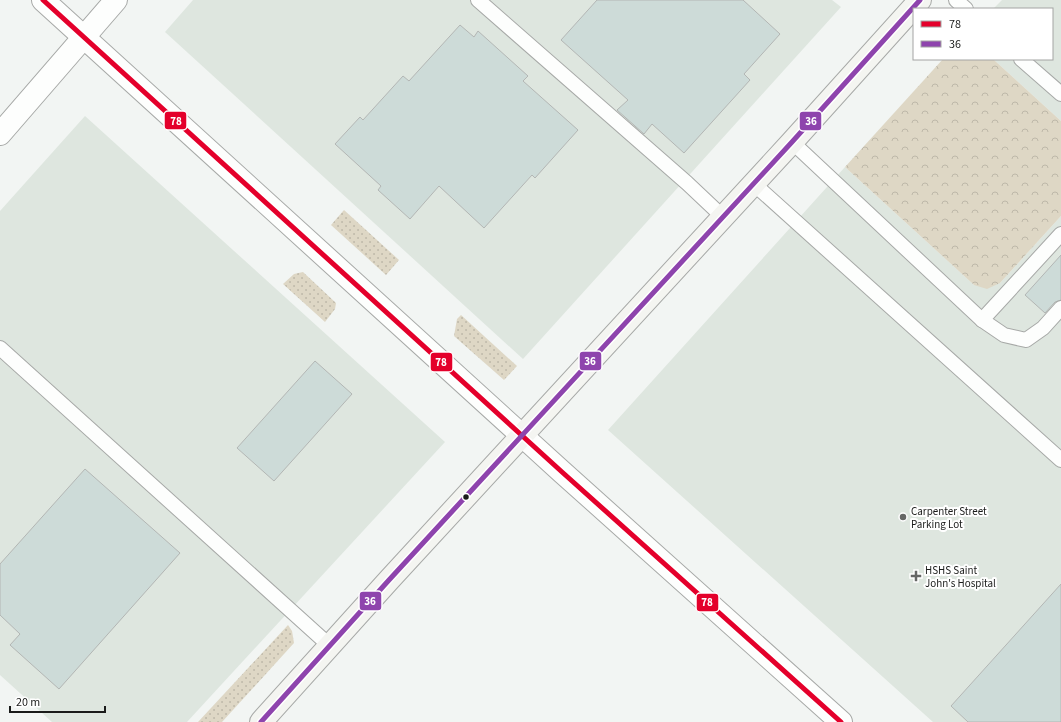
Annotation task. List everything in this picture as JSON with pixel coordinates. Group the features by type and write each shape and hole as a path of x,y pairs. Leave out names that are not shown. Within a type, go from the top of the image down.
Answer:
{"street":[{"path":"43,0 522,435 841,722"},
{"path":"0,134 116,0"},
{"path":"261,722 522,435 754,184 916,1"}],"lane":[{"path":"478,0 687,183 722,217"},
{"path":"956,0 965,8"},
{"path":"1022,60 1061,94"},
{"path":"792,142 982,320 1004,335 1026,340 1043,328 1061,308"},
{"path":"754,184 1061,460"},
{"path":"982,320 1061,234"},
{"path":"0,348 330,646"}],"shaded area":[{"path":"193,0 832,0 841,7 523,359 165,32"},
{"path":"1002,0 1061,0 1061,121 994,60 1053,60 1053,8 994,8"},
{"path":"85,116 445,442 187,722 52,722 0,675 0,211"},
{"name":"HSHS Saint John's Hospital","path":"845,167 974,285 1000,283 1061,216 1061,722 933,722 608,430"}],"green space":[{"path":"942,60 994,60 1061,121 1061,216 1000,283 987,289 974,285 845,167"},
{"path":"344,210 399,260 386,275 331,225"},
{"path":"303,272 336,303 335,309 325,322 283,284 294,274"},
{"path":"461,315 517,366 504,380 454,336 457,319"},
{"path":"288,625 292,631 294,643 222,722 198,722"}],"building":[{"path":"597,0 743,0 780,34 744,74 750,80 684,153 652,124 644,134 617,110 628,100 561,40"},
{"path":"460,25 474,37 478,31 528,76 523,81 578,130 535,178 532,175 484,228 439,186 410,219 378,190 381,186 335,144 360,117 363,120 403,76 409,81"},
{"path":"1061,255 1061,300 1055,302 1045,313 1025,295"},
{"path":"315,361 352,394 274,481 237,448"},
{"path":"85,469 180,553 59,689 10,645 20,634 0,615 0,564"},
{"path":"1061,584 1061,722 968,722 951,706"}],"transit line":[{"name":"78","path":"43,0 562,472 841,722"},
{"name":"36","path":"261,722 920,0"}],"place":[{"name":"Carpenter Street Parking Lot","path":"903,517"},
{"name":"HSHS Saint John's Hospital","path":"916,576"}]}
